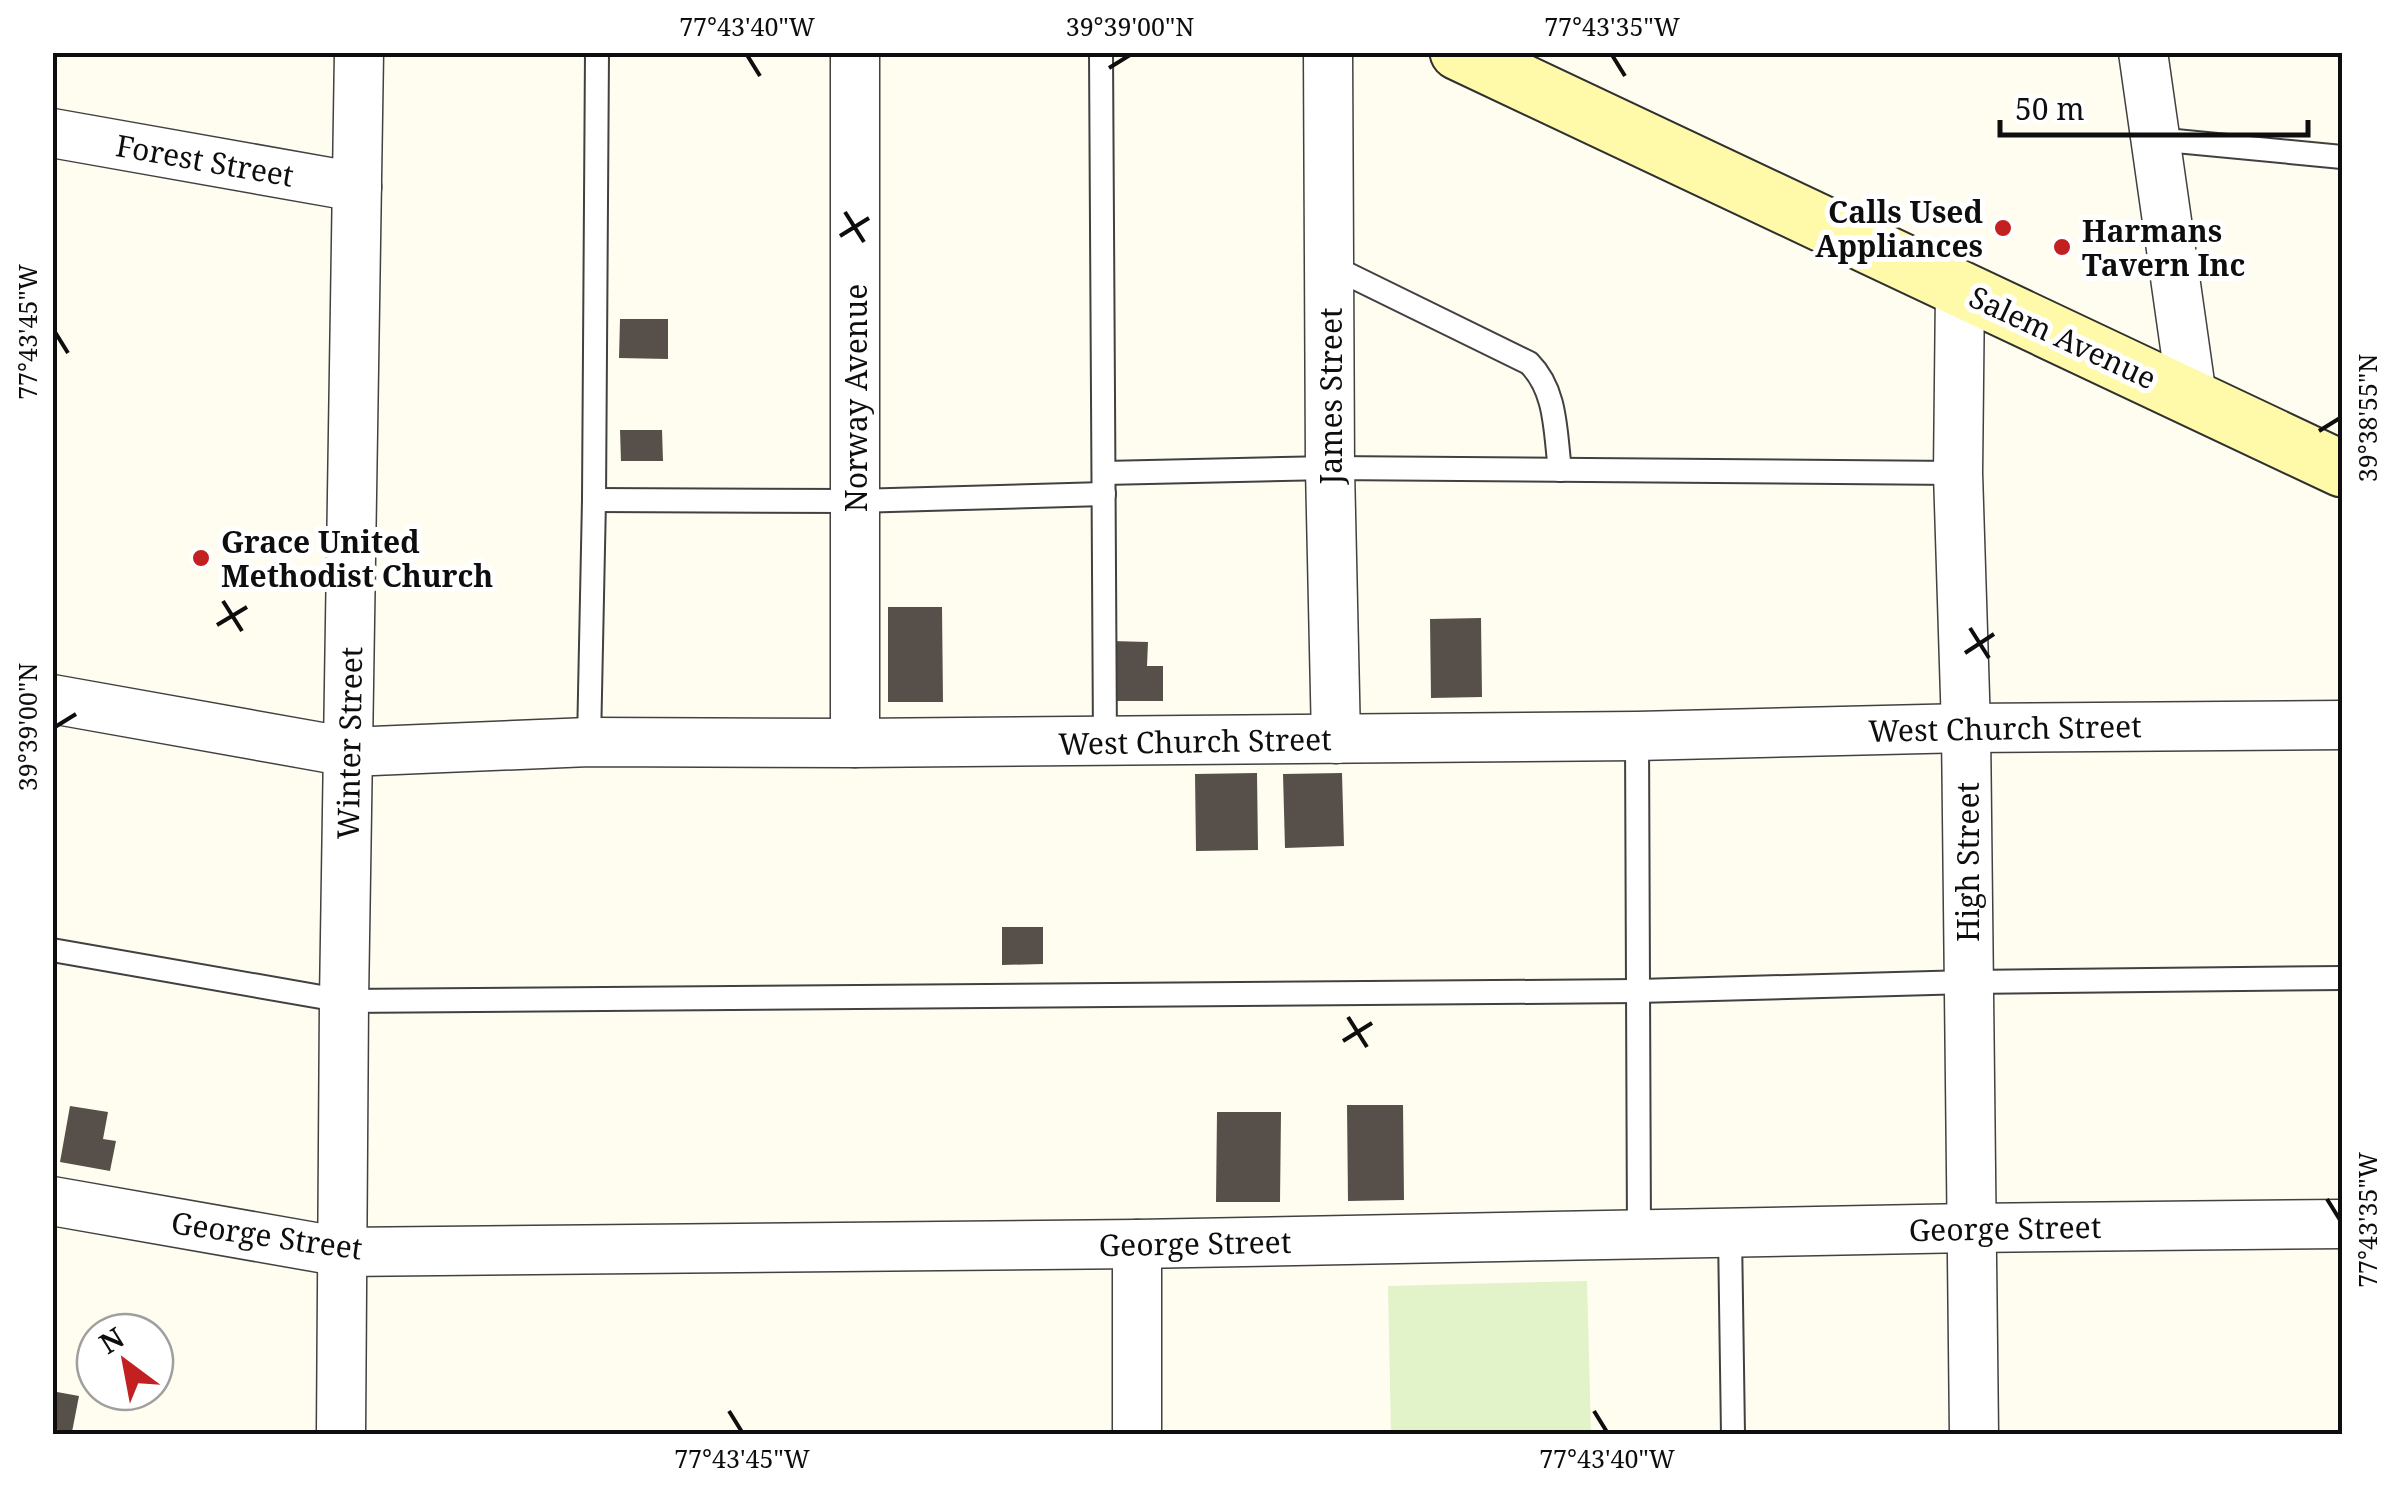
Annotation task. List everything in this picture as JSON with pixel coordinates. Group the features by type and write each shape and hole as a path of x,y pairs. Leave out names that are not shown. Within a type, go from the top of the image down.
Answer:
{"main road":[{"name":"Salem Avenue","path":"1482,57 1960,290 2342,469"}],"street":[{"name":"Winter Street","path":"342,1434 344,1001 358,52"},
{"name":"Norway Avenue","path":"855,52 855,743"},
{"name":"James Street","path":"1328,52 1336,739"},
{"path":"2143,52 2192,397"},
{"name":"Forest Street","path":"52,133 357,187"},
{"name":"High Street","path":"1960,290 1958,473 1966,728 1974,1434"},
{"name":"West Church Street","path":"52,699 349,752 589,742 1106,742 2342,725"},
{"name":"George Street","path":"52,1202 344,1252 1137,1244 2342,1224"},
{"path":"1137,1244 1137,1434"}],"lane":[{"path":"589,742 597,52"},
{"path":"1101,52 1106,742"},
{"path":"2156,140 2342,158"},
{"path":"1329,265 1529,362 1543,377 1551,397 1560,470"},
{"path":"594,500 855,501 1330,468 1958,473"},
{"path":"1637,736 1639,1236"},
{"path":"52,950 344,1001 1638,991 2342,978"},
{"path":"1730,1234 1733,1434"}],"green space":[{"path":"1587,1281 1591,1434 1391,1434 1388,1286"}],"building":[{"path":"620,319 668,319 668,359 619,358"},
{"path":"620,430 662,430 663,461 621,461"},
{"path":"888,607 942,607 943,702 888,702"},
{"path":"1481,618 1482,697 1431,698 1430,619"},
{"path":"1111,641 1148,642 1147,666 1163,666 1163,701 1110,701"},
{"path":"1257,773 1258,850 1196,851 1195,774"},
{"path":"1342,773 1344,846 1285,848 1283,774"},
{"path":"1002,927 1043,927 1043,964 1002,965"},
{"path":"1347,1105 1403,1105 1404,1200 1348,1201"},
{"path":"70,1106 108,1112 103,1139 116,1141 110,1171 60,1162"},
{"path":"1217,1112 1281,1112 1280,1202 1216,1202"},
{"path":"57,1392 75,1395 72,1432 52,1429"}],"place":[{"name":"Calls Used Appliances","path":"2003,228"},
{"name":"Harmans Tavern Inc","path":"2062,247"},
{"name":"Grace United Methodist Church","path":"201,558"}]}
